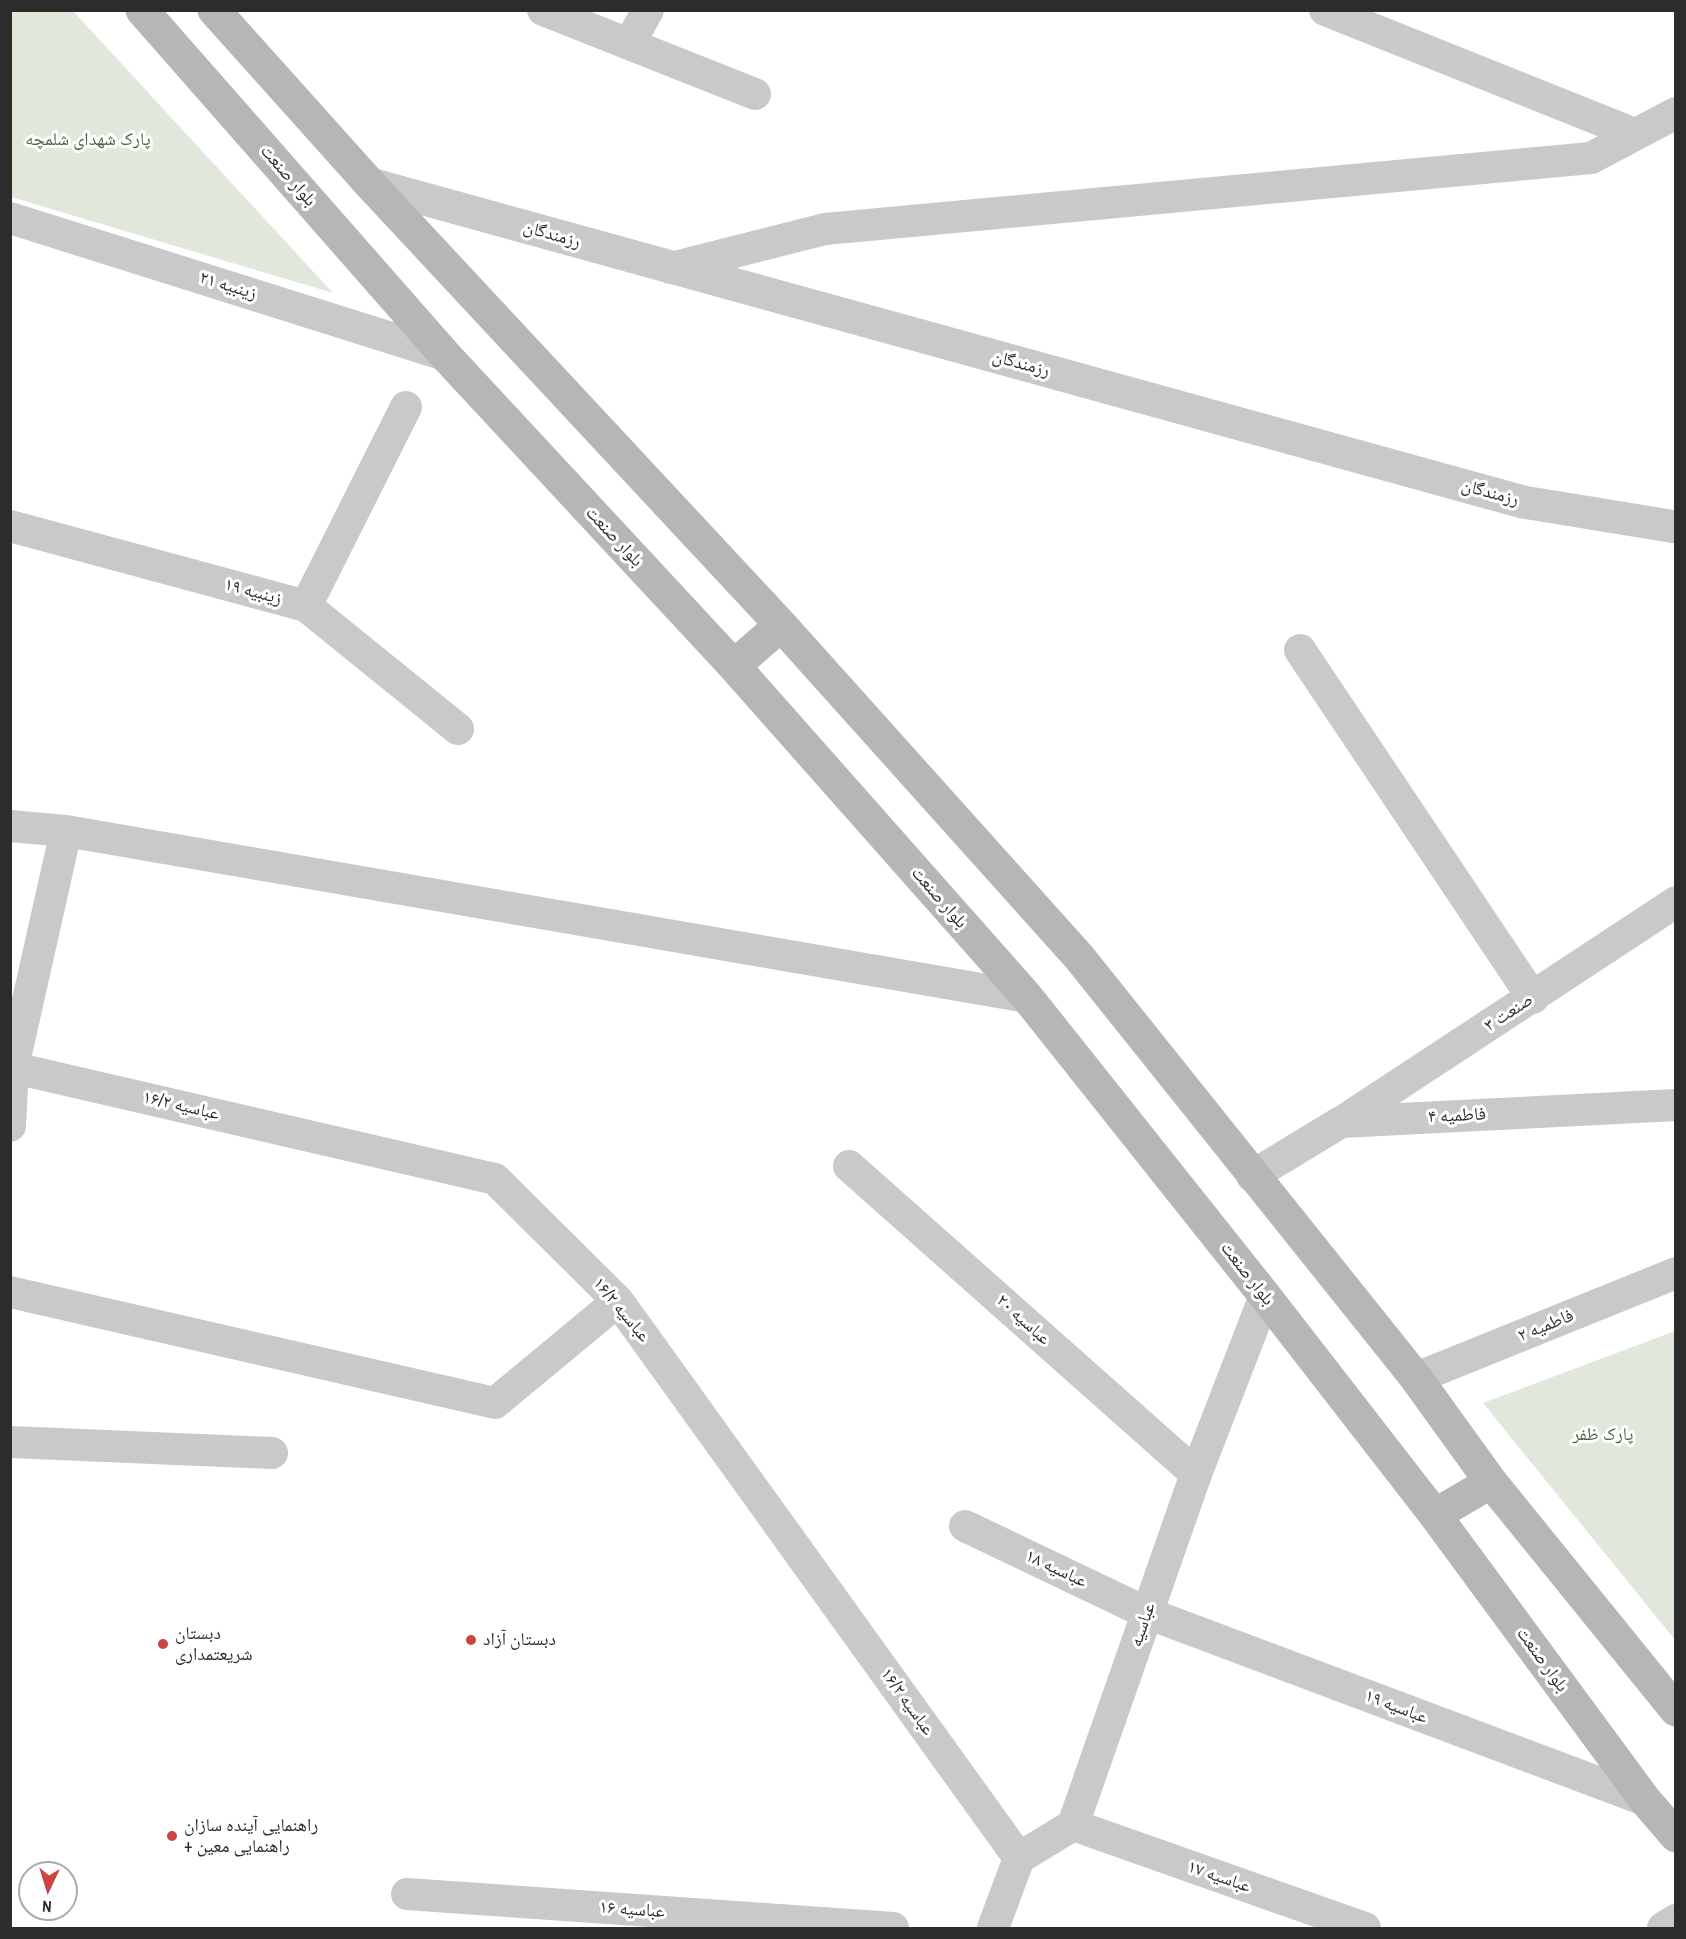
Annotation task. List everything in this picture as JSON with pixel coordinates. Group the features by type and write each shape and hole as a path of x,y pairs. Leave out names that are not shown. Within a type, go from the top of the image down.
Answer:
{"main road":[{"name":"بلوار صنعت","path":"142,10 445,355 734,666 1027,997 1265,1296 1435,1515 1645,1800 1676,1836"},
{"path":"214,10 370,184 781,625 1079,957 1416,1378 1491,1482 1676,1710"},
{"path":"734,666 781,625"},
{"path":"1435,1515 1491,1482"}],"street":[{"path":"543,10 755,94"},
{"path":"629,44 648,10"},
{"path":"1325,10 1635,134"},
{"path":"671,268 825,230 1591,158 1676,113"},
{"name":"رزمندگان","path":"370,184 1523,502 1676,527"},
{"name":"زینبیه ۲۱","path":"10,218 445,355"},
{"path":"306,606 406,407"},
{"name":"زینبیه ۱۹","path":"10,526 306,606 458,729"},
{"path":"1300,650 1533,998"},
{"path":"10,826 66,831 1027,997"},
{"path":"10,1126 12,1067 66,831"},
{"name":"صنعت ۳","path":"1341,1122 1676,902"},
{"name":"عباسیه ۱۶/۲","path":"12,1067 495,1179 618,1301 1019,1858"},
{"name":"فاطمیه ۴","path":"1252,1176 1341,1122 1676,1105"},
{"name":"عباسیه ۲۰","path":"849,1166 1196,1474"},
{"name":"فاطمیه ۲","path":"1416,1378 1676,1273"},
{"path":"10,1292 495,1403 618,1301"},
{"name":"عباسیه","path":"1073,1825 1196,1474 1265,1296"},
{"path":"10,1442 272,1453"},
{"name":"عباسیه ۱۸","path":"965,1526 1147,1613"},
{"name":"عباسیه ۱۹","path":"1147,1613 1645,1800"},
{"path":"993,1929 1019,1858 1073,1825"},
{"name":"عباسیه ۱۷","path":"1073,1825 1365,1929"},
{"name":"عباسیه ۱۶","path":"407,1893 893,1929"},
{"path":"1663,1929 1676,1920"}],"green space":[{"name":"پارک شهدای شلمچه","path":"10,11 73,11 333,293 11,197"},
{"name":"پارک ظفر","path":"1676,1331 1675,1640 1483,1403"}],"place":[{"name":"دبستان آزاد","path":"471,1640"},
{"name":"دبستان شریعتمداری","path":"163,1644"},
{"name":"راهنمایی آینده سازان + راهنمایی معین","path":"172,1836"}]}
